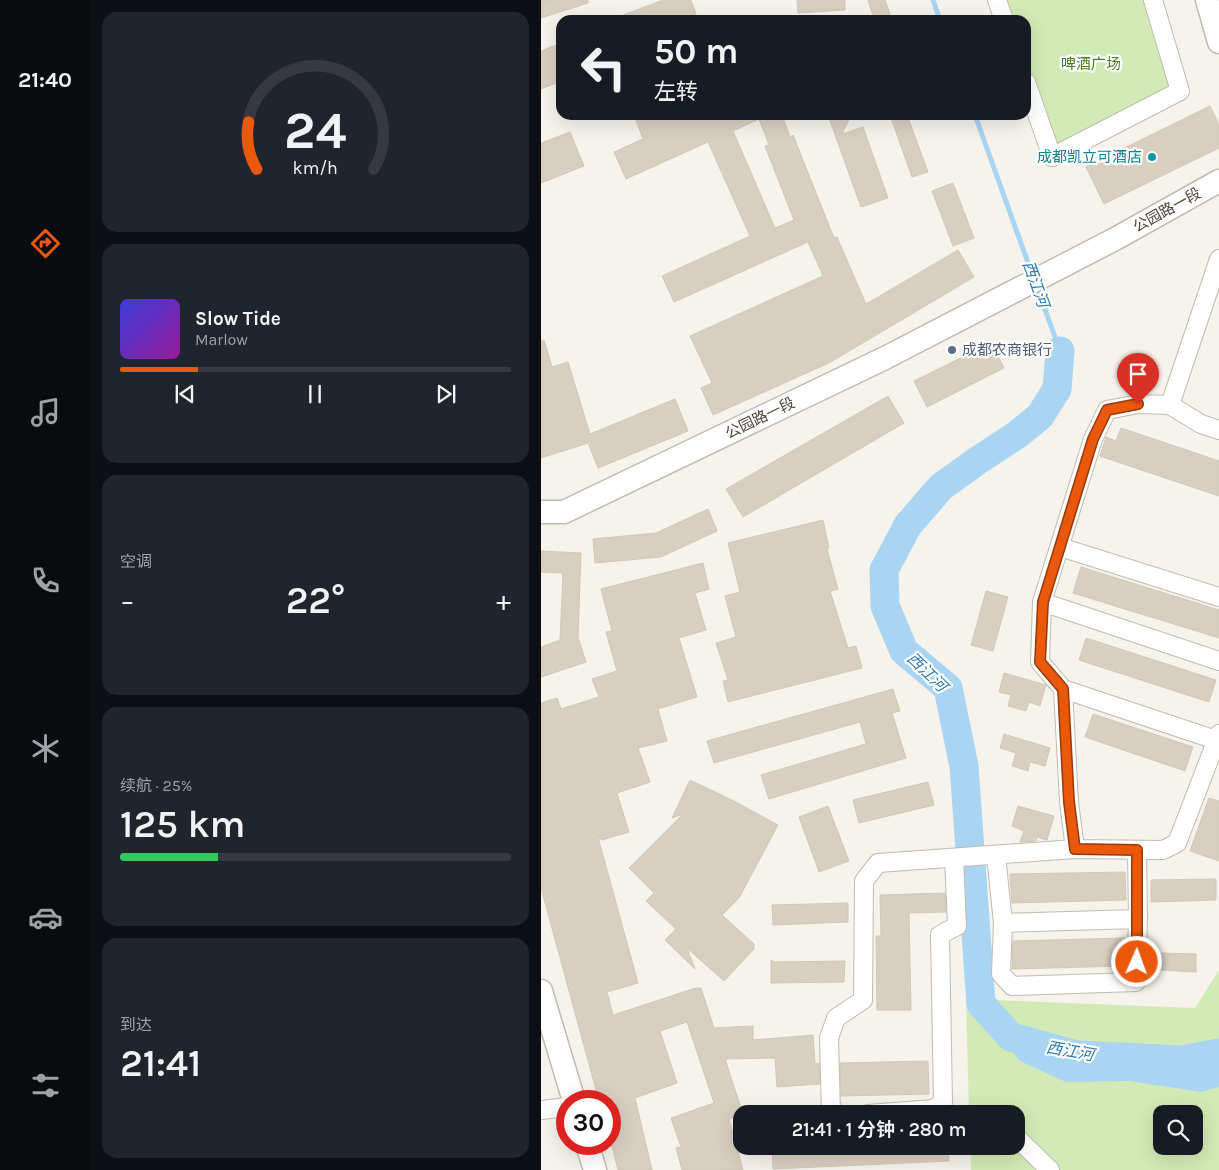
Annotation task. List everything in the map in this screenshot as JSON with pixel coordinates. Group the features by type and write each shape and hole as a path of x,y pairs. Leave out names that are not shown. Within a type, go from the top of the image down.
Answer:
{"street":[{"path":"997,0 1002,15"},
{"path":"1031,96 1053,158 1180,91 1153,0"},
{"path":"1207,0 1219,42"},
{"name":"公园路一段","path":"541,512 564,512 877,363 975,313 1219,181"},
{"path":"1170,405 1219,259"},
{"path":"831,1105 829,1038 836,1018 863,1000 864,881 879,863 1075,849 1163,850 1177,843 1218,737 1063,689 1040,662 1043,602 1093,439 1107,410 1138,404 1170,405 1201,424 1219,430"},
{"path":"1060,547 1219,598"},
{"path":"1043,602 1219,661"},
{"path":"1063,689 1069,802 1075,849"},
{"path":"989,856 1003,923 1001,974 1013,986 1136,982 1138,919 1137,850"},
{"path":"939,1105 943,1102 940,935 957,926 957,858"},
{"path":"1003,923 1138,919"},
{"path":"541,991 571,1090"},
{"path":"541,1110 556,1108"},
{"path":"1025,1146 1050,1170"},
{"path":"590,1155 595,1170"}],"green space":[{"name":"啤酒广场","path":"997,0 1153,0 1180,91 1052,157 1031,96 1031,15 1002,15"},
{"path":"1219,970 1219,1170 971,1170 970,1155 1025,1155 1025,1105 969,1105 966,999 1195,1008"}],"water":[{"path":"999,1035 1066,1060 1102,1049 1168,1059 1219,1055 1219,1087 1201,1092 1130,1081 1066,1082 1020,1061"}],"building":[{"path":"541,0 588,0 588,3 541,18"},
{"path":"663,0 691,0 696,14 693,15 624,15"},
{"path":"797,0 845,0 845,10 798,13"},
{"path":"868,0 885,0 890,14 873,15"},
{"path":"556,45 556,83 541,89 541,51"},
{"name":"成都凯立可酒店","path":"1210,106 1219,125 1219,148 1104,204 1086,167"},
{"path":"636,120 757,120 733,131 775,228 794,220 765,146 769,145 759,120 784,120 790,137 793,135 834,238 837,237 866,304 958,250 974,277 829,363 713,415 701,388 712,383 690,336 823,276 808,242 674,302 662,276 750,236 708,142 626,179 614,152 643,139"},
{"path":"830,120 849,120 842,134 863,127 888,198 861,207"},
{"path":"892,120 909,120 928,172 912,177"},
{"path":"570,132 584,166 541,183 541,143"},
{"path":"953,183 974,238 953,246 932,191"},
{"path":"544,340 552,367 568,362 590,434 675,399 688,431 598,468 588,443 541,458 541,341"},
{"path":"991,343 1004,368 927,407 914,381"},
{"path":"888,396 904,423 743,517 726,489"},
{"path":"1121,428 1219,461 1219,496 1100,456 1106,437 1116,441"},
{"path":"708,509 717,531 661,557 595,563 593,539 656,533"},
{"path":"823,520 829,548 827,549 838,589 830,591 848,648 856,646 862,668 728,702 723,681 728,680 716,643 736,637 725,596 740,592 728,543"},
{"path":"541,551 581,553 578,637 586,662 541,677 541,647 560,640 563,573 541,572"},
{"path":"703,563 709,589 695,593 706,630 679,638 697,697 658,709 667,741 638,748 650,782 617,793 629,832 602,840 598,837 638,983 607,992 613,1015 701,988 714,1028 753,1026 753,1040 813,1035 815,1064 819,1063 820,1084 777,1087 775,1058 725,1059 740,1105 733,1105 733,1118 729,1119 733,1134 733,1155 739,1155 743,1170 682,1170 676,1148 681,1147 671,1118 714,1103 687,1022 660,1031 677,1083 635,1098 652,1170 618,1170 614,1155 621,1155 621,1090 596,1090 541,888 541,703 557,698 561,709 599,697 592,679 617,671 606,632 612,631 601,589"},
{"path":"1081,567 1219,610 1219,638 1073,593"},
{"path":"986,591 1008,597 993,651 971,645"},
{"path":"1086,638 1216,680 1209,702 1079,660"},
{"path":"1004,673 1046,685 1040,706 1029,702 1026,711 1008,706 1011,695 999,692"},
{"path":"893,689 900,711 892,713 906,758 769,799 761,775 866,744 860,722 714,763 707,741"},
{"path":"1093,714 1193,747 1185,771 1085,737"},
{"path":"1004,734 1050,748 1045,766 1030,762 1028,771 1012,766 1016,753 1000,748"},
{"path":"690,780 778,825 739,898 722,915 754,944 754,949 724,981 687,948 695,969 665,940 676,929 646,901 654,893 629,868 683,814 672,818"},
{"path":"928,782 934,805 859,823 853,800"},
{"path":"1209,798 1219,801 1219,861 1190,851"},
{"path":"828,806 849,861 819,872 799,817"},
{"path":"1018,806 1054,816 1047,840 1037,837 1036,841 1020,842 1024,831 1012,826"},
{"path":"1125,872 1126,900 1012,903 1010,874"},
{"path":"1216,879 1216,900 1151,902 1151,880"},
{"path":"945,893 946,912 909,913 911,1010 877,1010 876,936 881,936 880,895"},
{"path":"848,903 848,922 773,925 772,905"},
{"path":"1125,938 1126,966 1012,969 1013,941"},
{"path":"1160,953 1196,954 1196,972 1159,970"},
{"path":"771,960 774,962 845,961 844,982 771,983"},
{"path":"928,1061 929,1094 841,1096 840,1063"},
{"path":"772,1155 949,1155 949,1161 773,1169"}],"waterway":[{"name":"西江河","path":"933,0 938,15"},
{"name":"西江河","path":"977,120 1032,274"},
{"name":"西江河","path":"1037,287 1060,351"},
{"name":"西江河","path":"1060,351 1057,389 1040,416 1018,434 941,487 908,525 884,570 885,606 904,651 948,688 964,766 981,1004 1011,1037 1077,1055 1182,1060 1219,1053"}],"place":[{"name":"成都凯立可酒店","path":"1152,157"},
{"name":"成都农商银行","path":"952,350"}],"route":[{"path":"1137,962 1137,850 1075,849 1069,802 1063,689 1040,662 1043,602 1093,439 1107,410 1138,404"}]}
